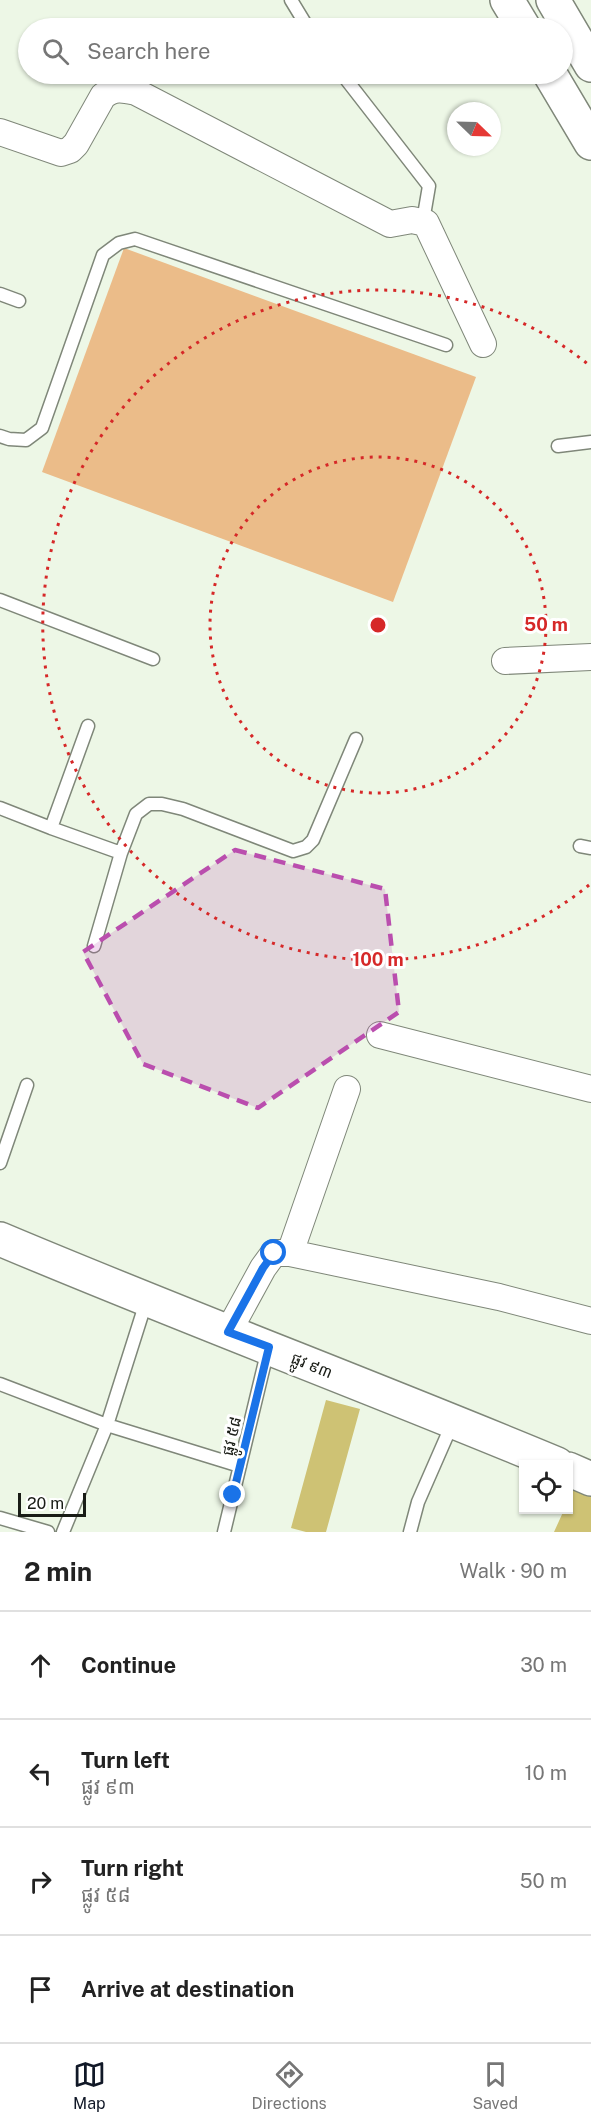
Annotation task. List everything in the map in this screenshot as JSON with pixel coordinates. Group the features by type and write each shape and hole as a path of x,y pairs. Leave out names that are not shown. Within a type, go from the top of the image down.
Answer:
{"street":[{"path":"507,0 518,18"},
{"path":"553,0 564,18"},
{"path":"573,34 591,65"},
{"path":"556,84 591,143"},
{"path":"0,132 61,153 70,150 76,144 103,96 110,90 118,88 136,92 390,224 412,220 423,221 429,225 483,344"},
{"path":"506,661 591,657"},
{"path":"380,1035 591,1089"},
{"path":"290,1253 347,1089"},
{"name":"ផ្លូវ ៩៣","path":"0,1239 146,1301 269,1347 547,1460"},
{"path":"228,1332 263,1268 274,1253 290,1253 499,1297 591,1321"},
{"path":"573,1471 591,1479"}],"lane":[{"path":"291,0 302,18"},
{"path":"350,84 429,186 423,221"},
{"path":"0,436 9,440 26,440 42,428 103,255 120,243 135,239 446,345"},
{"path":"0,294 19,301"},
{"path":"558,446 591,442"},
{"path":"0,600 153,659"},
{"path":"51,828 88,726"},
{"path":"94,946 121,853 136,814 149,804 162,804 183,809 293,851 306,848 313,840 356,739"},
{"path":"0,808 121,853"},
{"path":"0,1162 27,1085"},
{"path":"63,1532 107,1425 146,1301"},
{"name":"ផ្លូវ ៥៨","path":"224,1532 269,1347"},
{"path":"0,1384 107,1425 240,1466"},
{"path":"410,1532 418,1502 453,1421"},
{"path":"0,1518 48,1532"}],"highlighted area":[{"path":"235,850 385,889 399,1012 258,1108 143,1064 83,952"}],"shaded area":[{"path":"124,248 476,377 393,602 42,472"}],"building":[{"path":"326,1400 360,1409 326,1532 306,1532 291,1528"},
{"path":"573,1489 591,1497 591,1532 554,1532 562,1514 573,1514"}],"route":[{"path":"233,1495 269,1347 228,1332 263,1268 274,1253"}]}
